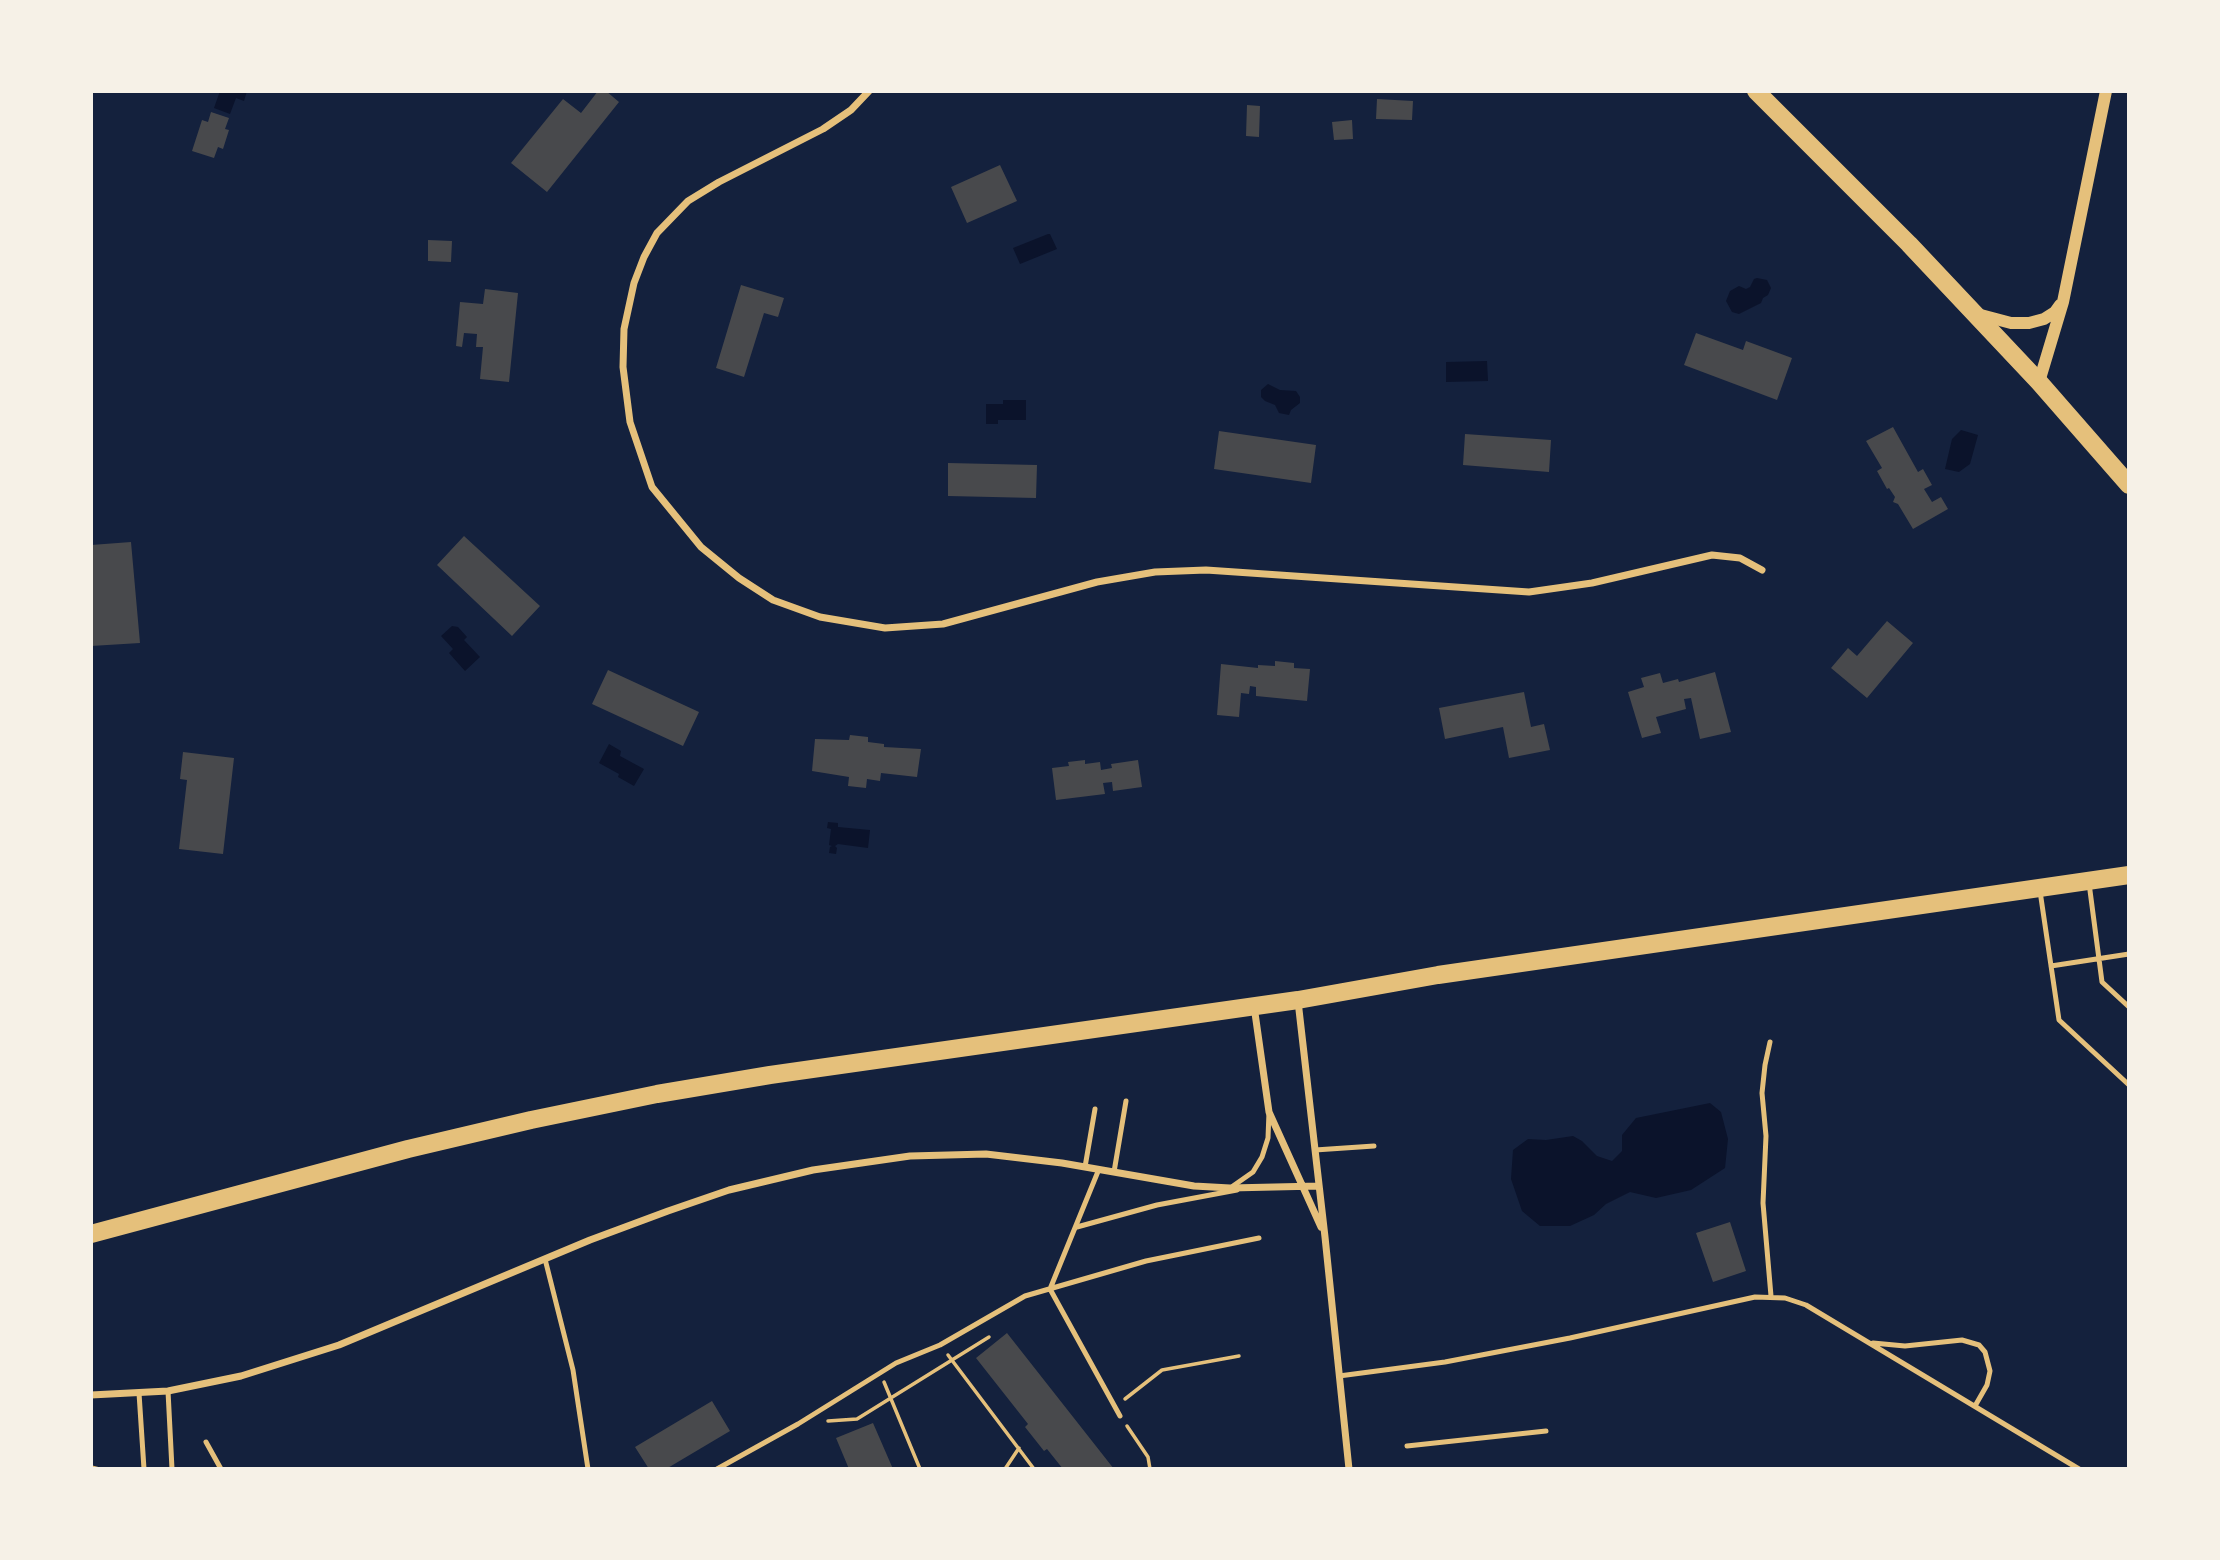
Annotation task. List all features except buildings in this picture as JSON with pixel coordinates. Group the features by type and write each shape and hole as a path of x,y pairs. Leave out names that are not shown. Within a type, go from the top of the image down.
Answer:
{"main road":[{"path":"1756,91 1900,234 2039,382 2129,485"},
{"path":"91,1234 408,1149 657,1094 784,1073 1298,1000 1438,975 2129,874"}],"street":[{"path":"869,91 851,110 823,129 719,182 688,201 657,233 644,257 634,284 624,329 623,367 630,422 652,487 701,547 739,578 773,600 820,617 885,628 943,624 1097,582 1155,572 1206,570 1529,592 1592,583 1712,555 1740,558 1762,570"},
{"path":"2039,382 2063,302 2106,91"},
{"path":"1975,314 2011,323 2029,323 2055,312 2063,302"},
{"path":"1298,1000 1349,1469"},
{"path":"1254,1006 1269,1112 1325,1237"},
{"path":"91,1395 168,1391 241,1376 339,1345 668,1210 729,1190 813,1170 910,1156 986,1154 1099,1169 1194,1186 1319,1186"}],"lane":[{"path":"2088,880 2102,982 2129,1007"},
{"path":"2040,887 2059,1020 2129,1085"},
{"path":"2051,966 2129,954"},
{"path":"1770,1042 1762,1093 1766,1136 1763,1203 1771,1296"},
{"path":"1114,1172 1126,1101"},
{"path":"1085,1167 1096,1108"},
{"path":"1230,1188 1252,1171 1262,1157 1268,1138 1269,1112"},
{"path":"1315,1150 1374,1146"},
{"path":"1050,1289 1099,1169"},
{"path":"1077,1227 1157,1205 1250,1188"},
{"path":"717,1469 798,1424 896,1363 940,1345 1025,1296 1146,1261 1259,1238"},
{"path":"545,1259 573,1370 588,1469"},
{"path":"1050,1289 1120,1416"},
{"path":"1339,1376 1452,1360 1570,1338 1755,1297 1771,1296 1805,1305 2079,1469"},
{"path":"1870,1343 1905,1346 1962,1340 1979,1345 1990,1363 1990,1371 1987,1385 1975,1406"},
{"path":"168,1391 172,1469"},
{"path":"139,1393 144,1469"},
{"path":"1407,1446 1546,1431"},
{"path":"206,1442 221,1469"}],"path":[{"path":"798,1424 857,1419 989,1337"},
{"path":"940,1345 1034,1469"},
{"path":"1115,1406 1162,1370 1239,1356"},
{"path":"880,1374 920,1469"},
{"path":"1120,1416 1148,1457 1150,1469"},
{"path":"1005,1469 1018,1448"},
{"path":"91,1467 99,1469"}],"water":[{"path":"220,91 247,91 244,101 236,98 230,114 214,108"},
{"path":"1048,234 1057,249 1020,264 1013,248"},
{"path":"1757,278 1767,280 1771,288 1768,295 1761,303 1739,314 1732,312 1726,301 1730,291 1739,286 1746,289"},
{"path":"1487,361 1488,381 1446,382 1446,362"},
{"path":"1268,384 1280,390 1296,391 1300,403 1289,415 1279,413 1275,405 1261,397 1261,390"},
{"path":"1003,400 1026,400 1026,420 998,420 998,424 986,424 986,404 1003,404"},
{"path":"1961,430 1978,435 1970,464 1959,472 1945,469 1952,439"},
{"path":"452,626 458,627 467,637 464,640 480,657 465,671 449,653 453,649 441,636"},
{"path":"609,744 621,751 620,756 644,769 634,786 599,763"},
{"path":"828,822 838,823 838,827 870,830 868,848 838,844 835,846 836,854 829,853 832,846 829,845 831,829 827,828"},
{"path":"1710,1103 1721,1112 1728,1139 1725,1168 1691,1190 1656,1198 1630,1192 1606,1204 1594,1215 1570,1226 1540,1226 1522,1211 1511,1179 1513,1150 1528,1139 1546,1140 1573,1136 1597,1156 1612,1161 1622,1151 1622,1135 1636,1118"}]}
